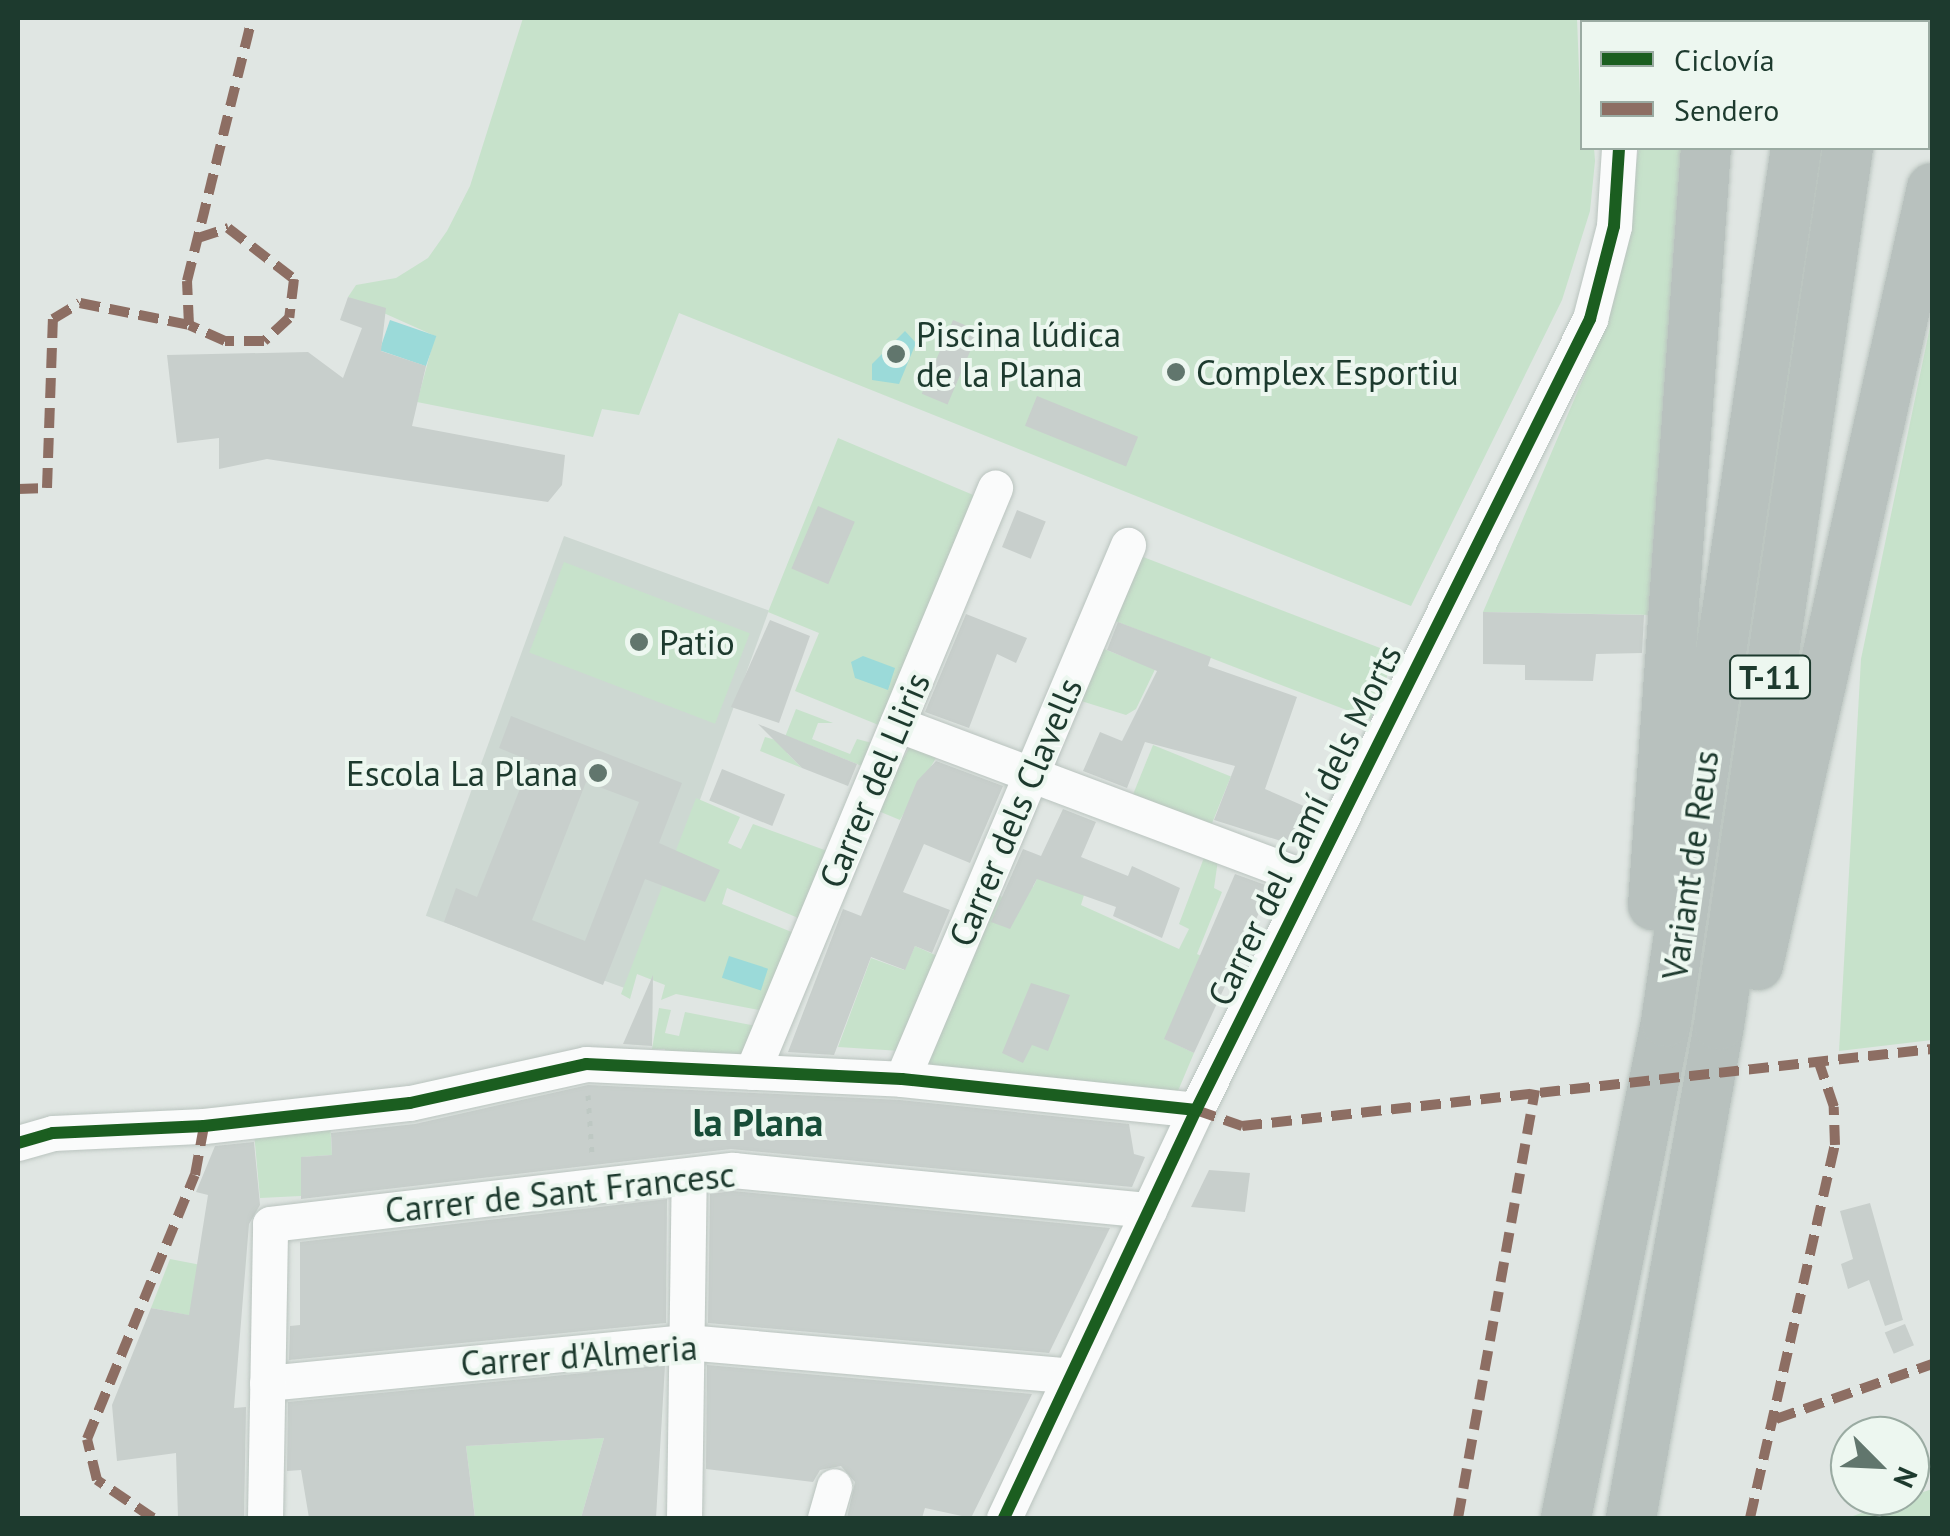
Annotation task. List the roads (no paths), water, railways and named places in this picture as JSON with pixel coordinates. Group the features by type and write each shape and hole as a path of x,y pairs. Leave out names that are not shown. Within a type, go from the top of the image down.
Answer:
{"highway":[{"path":"1635,1200 1622,1158 1646,1019 1706,150"},
{"name":"Variant de Reus","path":"1566,1518 1635,1200 1796,150"},
{"name":"Variant de Reus","path":"1631,1518 1687,1206 1848,150"},
{"path":"1687,1206 1723,1154 1932,188"}],"street":[{"name":"Carrer del Camí dels Morts","path":"1004,1518 1196,1110 1590,319 1614,226 1619,150"},
{"name":"Carrer del Lliris","path":"752,1072 995,488"},
{"name":"Carrer dels Clavells","path":"902,1080 1128,546"},
{"path":"897,724 1310,879"},
{"path":"18,1143 53,1132 204,1126 410,1103 586,1064 902,1080 1196,1110"},
{"name":"Carrer de Sant Francesc","path":"267,1383 270,1224 733,1170 1148,1210"},
{"path":"684,1518 689,1176"},
{"name":"Carrer d'Almeria","path":"267,1383 686,1342 1071,1376"},
{"path":"265,1518 267,1383"}],"water":[{"path":"390,320 436,336 426,366 380,350"},
{"name":"Piscina lúdica de la Plana","path":"905,331 916,343 899,384 872,380 872,364"},
{"path":"863,656 895,668 888,690 855,678 851,662"},
{"path":"729,956 768,969 761,991 722,978"}],"place":[{"name":"Piscina lúdica de la Plana","path":"896,354"},
{"name":"Complex Esportiu","path":"1176,372"},
{"name":"Patio","path":"639,642"},
{"name":"Escola La Plana","path":"598,773"}],"district":[{"name":"la Plana","path":"758,1122"}]}
